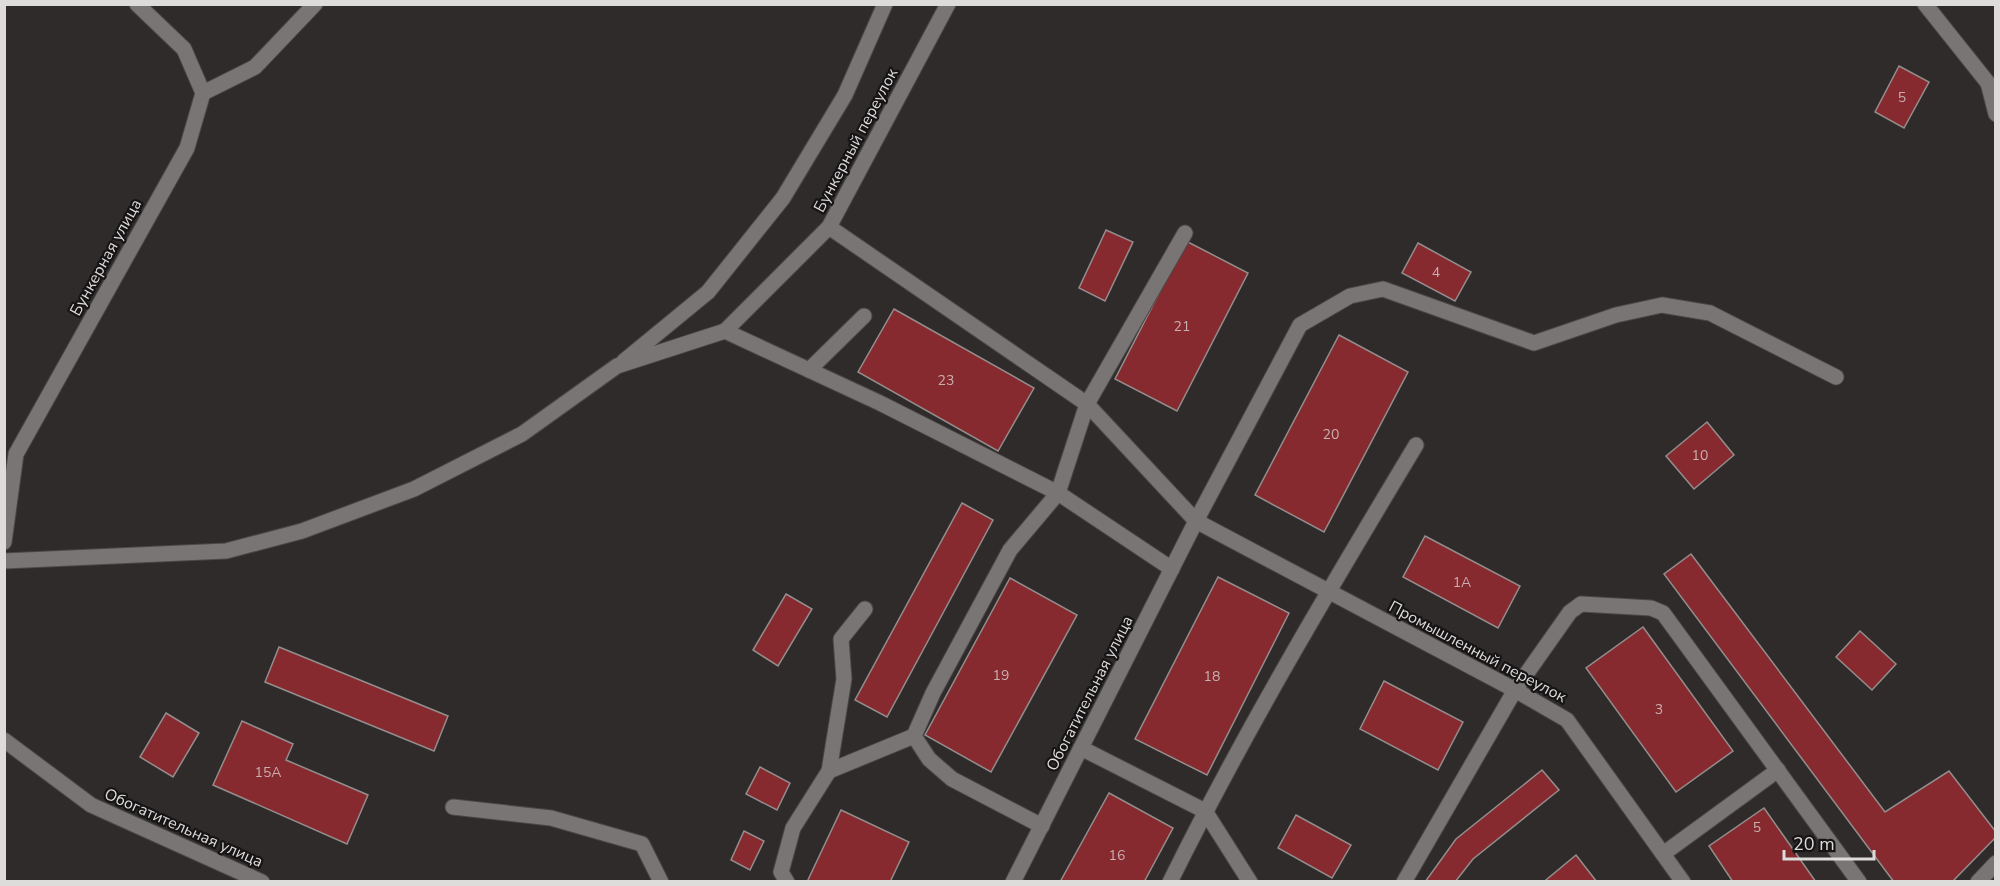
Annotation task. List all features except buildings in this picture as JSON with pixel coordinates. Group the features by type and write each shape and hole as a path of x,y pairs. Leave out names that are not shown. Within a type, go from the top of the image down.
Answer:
{"street":[{"path":"137,4 184,49 203,93 255,67 315,4"},
{"path":"4,561 226,551 302,531 414,489 522,434 617,366 708,292 783,198 845,95 885,4"},
{"name":"Бункерный переулок","path":"725,331 829,227 948,4"},
{"path":"1925,4 1992,88 1995,114"},
{"name":"Бункерная улица","path":"4,542 16,454 187,148 203,93"},
{"name":"Промышленный переулок","path":"829,227 1087,404 1196,521 1515,690 1566,720 1683,882"},
{"path":"829,771 915,736 933,693 1010,550 1059,493 1087,404 1185,233"},
{"name":"Обогатительная улица","path":"1013,882 1196,521 1300,325 1350,296 1383,289 1534,343 1616,315 1662,305 1710,313 1836,377"},
{"path":"809,370 864,316"},
{"path":"617,366 725,331 1059,493 1172,569"},
{"path":"1170,882 1205,811 1328,592 1416,445"},
{"path":"1404,882 1515,690 1570,612 1581,604 1651,608 1663,613 1858,882"},
{"path":"787,882 781,872 793,828 829,771 844,679 841,639 865,609"},
{"path":"915,736 928,759 952,779 1042,826"},
{"name":"Обогатительная улица","path":"4,740 91,805 262,882"},
{"path":"1081,748 1205,811 1250,882"},
{"path":"1663,854 1778,770"},
{"path":"453,807 551,818 642,843 661,882"},
{"path":"1978,882 1995,862"}]}
